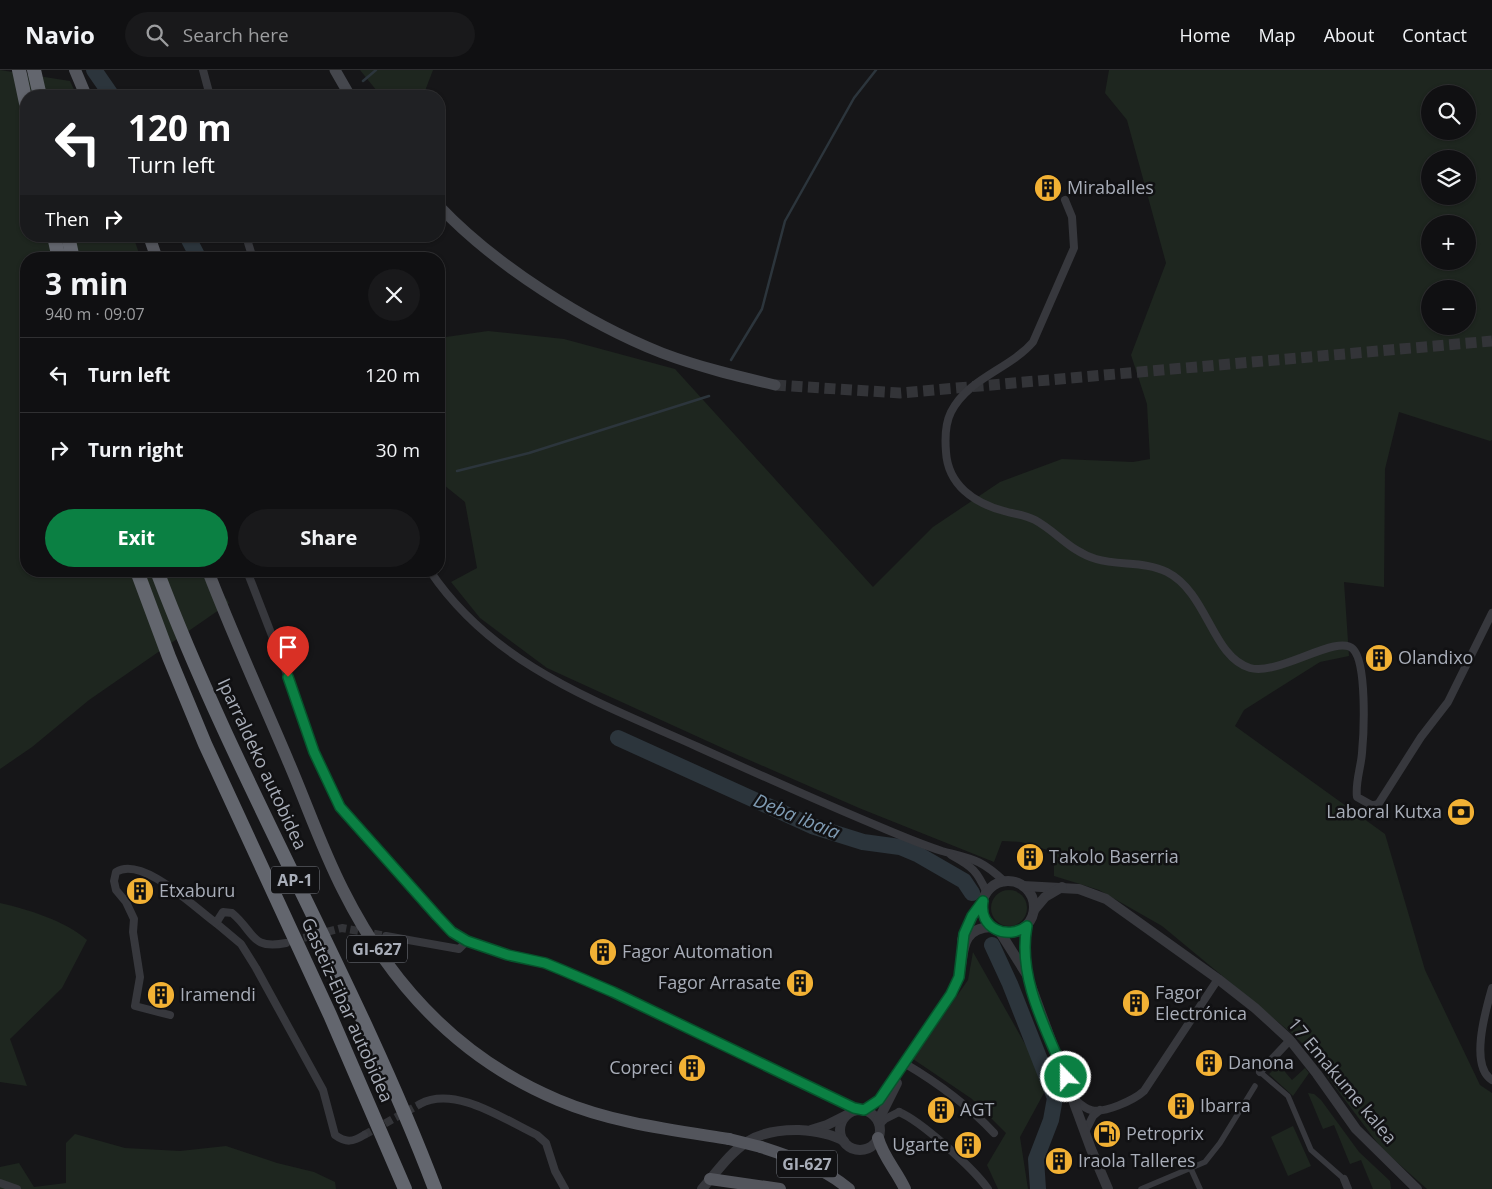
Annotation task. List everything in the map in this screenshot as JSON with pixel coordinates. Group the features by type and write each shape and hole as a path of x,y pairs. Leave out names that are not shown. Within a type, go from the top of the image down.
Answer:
{"highway":[{"path":"19,70 23,90"},
{"path":"34,70 39,90"},
{"name":"Gasteiz-Eibar autobidea","path":"139,577 169,657 205,744 330,1015 405,1189"},
{"name":"Iparraldeko autobidea","path":"159,577 186,645 360,1018 435,1189"}],"main road":[{"path":"75,70 83,90"},
{"path":"335,70 347,90"},
{"path":"445,212 455,223 518,273 586,316 662,353 722,373 775,386"},
{"name":"GI-627","path":"211,577 343,890 373,944 414,1000 446,1030 481,1058 519,1081 559,1101 628,1122 761,1146 804,1163 849,1189"},
{"path":"878,1128 882,1152 892,1164 904,1189"},
{"path":"706,1184 780,1189"}],"street":[{"path":"203,70 208,90"},
{"path":"1065,200 1072,217 1074,248 1033,342 1023,351 989,373 970,390 951,413 946,432 946,452 948,467 955,483 964,491 989,506 1032,519 1041,524 1077,552 1110,563 1153,566 1169,573 1197,598 1227,652 1246,667 1270,669 1345,644 1353,648 1357,654 1361,670 1364,698 1362,752 1356,790 1357,797 1373,806 1379,803 1421,737 1448,702 1492,613"},
{"path":"249,577 295,695 314,752 340,807 447,926 467,941 508,955 545,963 613,992 854,1108 873,1115 878,1128"},
{"path":"434,577 450,599 495,643 534,670 608,706 846,813 943,851 970,865 978,873 985,897 983,915 1027,975 1108,1189"},
{"path":"943,851 977,860 992,869 1005,882"},
{"path":"170,1015 136,1006 140,977 133,932 134,919 126,902 118,894 115,875 123,868 145,872 165,884 241,944 323,1090 335,1135 343,1140 354,1141 364,1135"},
{"path":"807,1131 827,1125 856,1110 863,1110 879,1100 951,994 959,977 964,934 972,916 985,897 998,884 1005,882 1023,886 1032,897 1034,910"},
{"name":"17 Emakume kalea","path":"1023,886 1079,888 1106,898 1199,965 1216,981 1228,987 1290,1040 1356,1129 1412,1187"},
{"path":"1027,975 1025,950 1027,926 1034,910 1045,897 1062,887"},
{"path":"216,923 223,912 232,913 259,943 270,946 286,943"},
{"path":"964,946 976,929 1014,933 1027,926"},
{"path":"386,936 459,950 467,941"},
{"path":"1074,1099 1092,1110 1100,1110 1126,1102 1144,1091 1216,981"},
{"path":"1492,988 1480,1052 1480,1064 1492,1080"},
{"path":"1290,1040 1260,1072 1288,1096 1311,1150 1344,1179 1348,1189"},
{"path":"706,1184 731,1154 753,1137 767,1131 807,1131 829,1134 855,1149 862,1150 874,1144 878,1128 904,1063"},
{"path":"904,1063 940,1085 974,1111 994,1133"},
{"path":"1141,1189 1205,1162 1220,1143 1255,1086"},
{"path":"891,1096 899,1112 924,1128 980,1177 988,1189"},
{"path":"420,1104 439,1098 460,1100 537,1135 546,1143 555,1171 565,1189"},
{"path":"1085,1132 1093,1116 1100,1110"},
{"path":"878,1128 885,1119 899,1112"},
{"path":"844,1142 840,1128 845,1116"},
{"path":"1191,1168 1200,1189"},
{"path":"0,1183 17,1189"}],"shaded area":[{"path":"0,70 70,81 74,90 20,90 20,242 135,242 139,252 20,252 20,577 212,577 229,603 89,700 32,747 0,769"},
{"path":"360,70 433,70 425,90 376,90"},
{"path":"1109,70 1492,70 1492,440 1490,441 1399,412 1385,469 1384,587 1344,582 1349,656 1320,662 1244,710 1235,726 1385,834 1425,970 1480,1085 1492,1093 1492,1189 1427,1189 1382,1149 1301,1042 1290,1032 1162,926 1099,890 1054,876 1054,852 1021,842 1002,841 994,862 859,808 740,756 547,668 480,618 451,582 477,568 465,502 445,486 445,337 488,331 564,339 675,369 873,587 933,527 1000,482 1062,459 1133,462 1150,459 1147,404 1131,355 1166,263 1127,120 1105,93"},
{"path":"1009,890 1016,891 1022,895 1026,901 1026,915 1022,921 1016,925 1009,926 1002,925 996,921 992,915 991,908 992,901 996,895 1002,891"},
{"path":"0,903 34,912 68,927 87,940 62,988 10,1039 27,1086 0,1082"},
{"path":"973,952 1037,1065 1045,1091 1020,1137 1028,1189 998,1189 987,1165 1006,1133 972,1099 913,1059 968,980"},
{"path":"1279,1065 1292,1080 1305,1068 1309,1073 1293,1096 1269,1074"},
{"path":"1308,1093 1314,1094 1321,1100 1359,1152 1390,1181 1391,1189 1373,1189 1361,1160 1350,1164 1334,1125 1323,1129"},
{"path":"1293,1126 1311,1166 1288,1176 1271,1137"},
{"path":"75,1134 125,1148 180,1151 226,1146 277,1163 314,1172 335,1182 336,1189 0,1189 0,1167 19,1163 34,1187 66,1183 66,1143"}],"waterway":[{"path":"94,70 108,90"},
{"path":"363,81 376,70"},
{"path":"731,360 762,309 785,221 854,98 876,70"},
{"path":"190,242 195,252"},
{"path":"457,471 529,453 709,396"},
{"name":"Deba ibaia","path":"618,738 812,826 863,842 900,847 919,855 964,881 972,893"},
{"name":"Deba ibaia","path":"992,945 1010,984 1055,1098 1051,1120 1036,1159 1038,1189"}],"tunnel":[{"path":"775,385 900,393 1492,341"},
{"path":"292,941 342,928 386,936"},
{"path":"364,1135 420,1104"}],"place":[{"name":"Miraballes","path":"1048,188"},
{"name":"Olandixo","path":"1379,658"},
{"name":"Laboral Kutxa","path":"1461,812"},
{"name":"Takolo Baserria","path":"1030,857"},
{"name":"Etxaburu","path":"140,891"},
{"name":"Fagor Automation","path":"603,952"},
{"name":"Fagor Arrasate","path":"800,983"},
{"name":"Iramendi","path":"161,995"},
{"name":"Fagor Electrónica","path":"1136,1003"},
{"name":"Danona","path":"1209,1063"},
{"name":"Copreci","path":"692,1068"},
{"name":"Ibarra","path":"1181,1106"},
{"name":"AGT","path":"941,1110"},
{"name":"Petroprix","path":"1107,1134"},
{"name":"Ugarte","path":"968,1145"},
{"name":"Iraola Talleres","path":"1059,1161"}],"route":[{"path":"288,677 314,752 329,788 340,807 452,932 467,941 508,955 545,963 613,992 854,1108 864,1110 879,1100 885,1092 895,1074 951,994 959,977 964,934 972,916 983,901 983,915 995,930 1007,934 1014,933 1027,926 1025,950 1027,975 1048,1035 1066,1077"}]}
